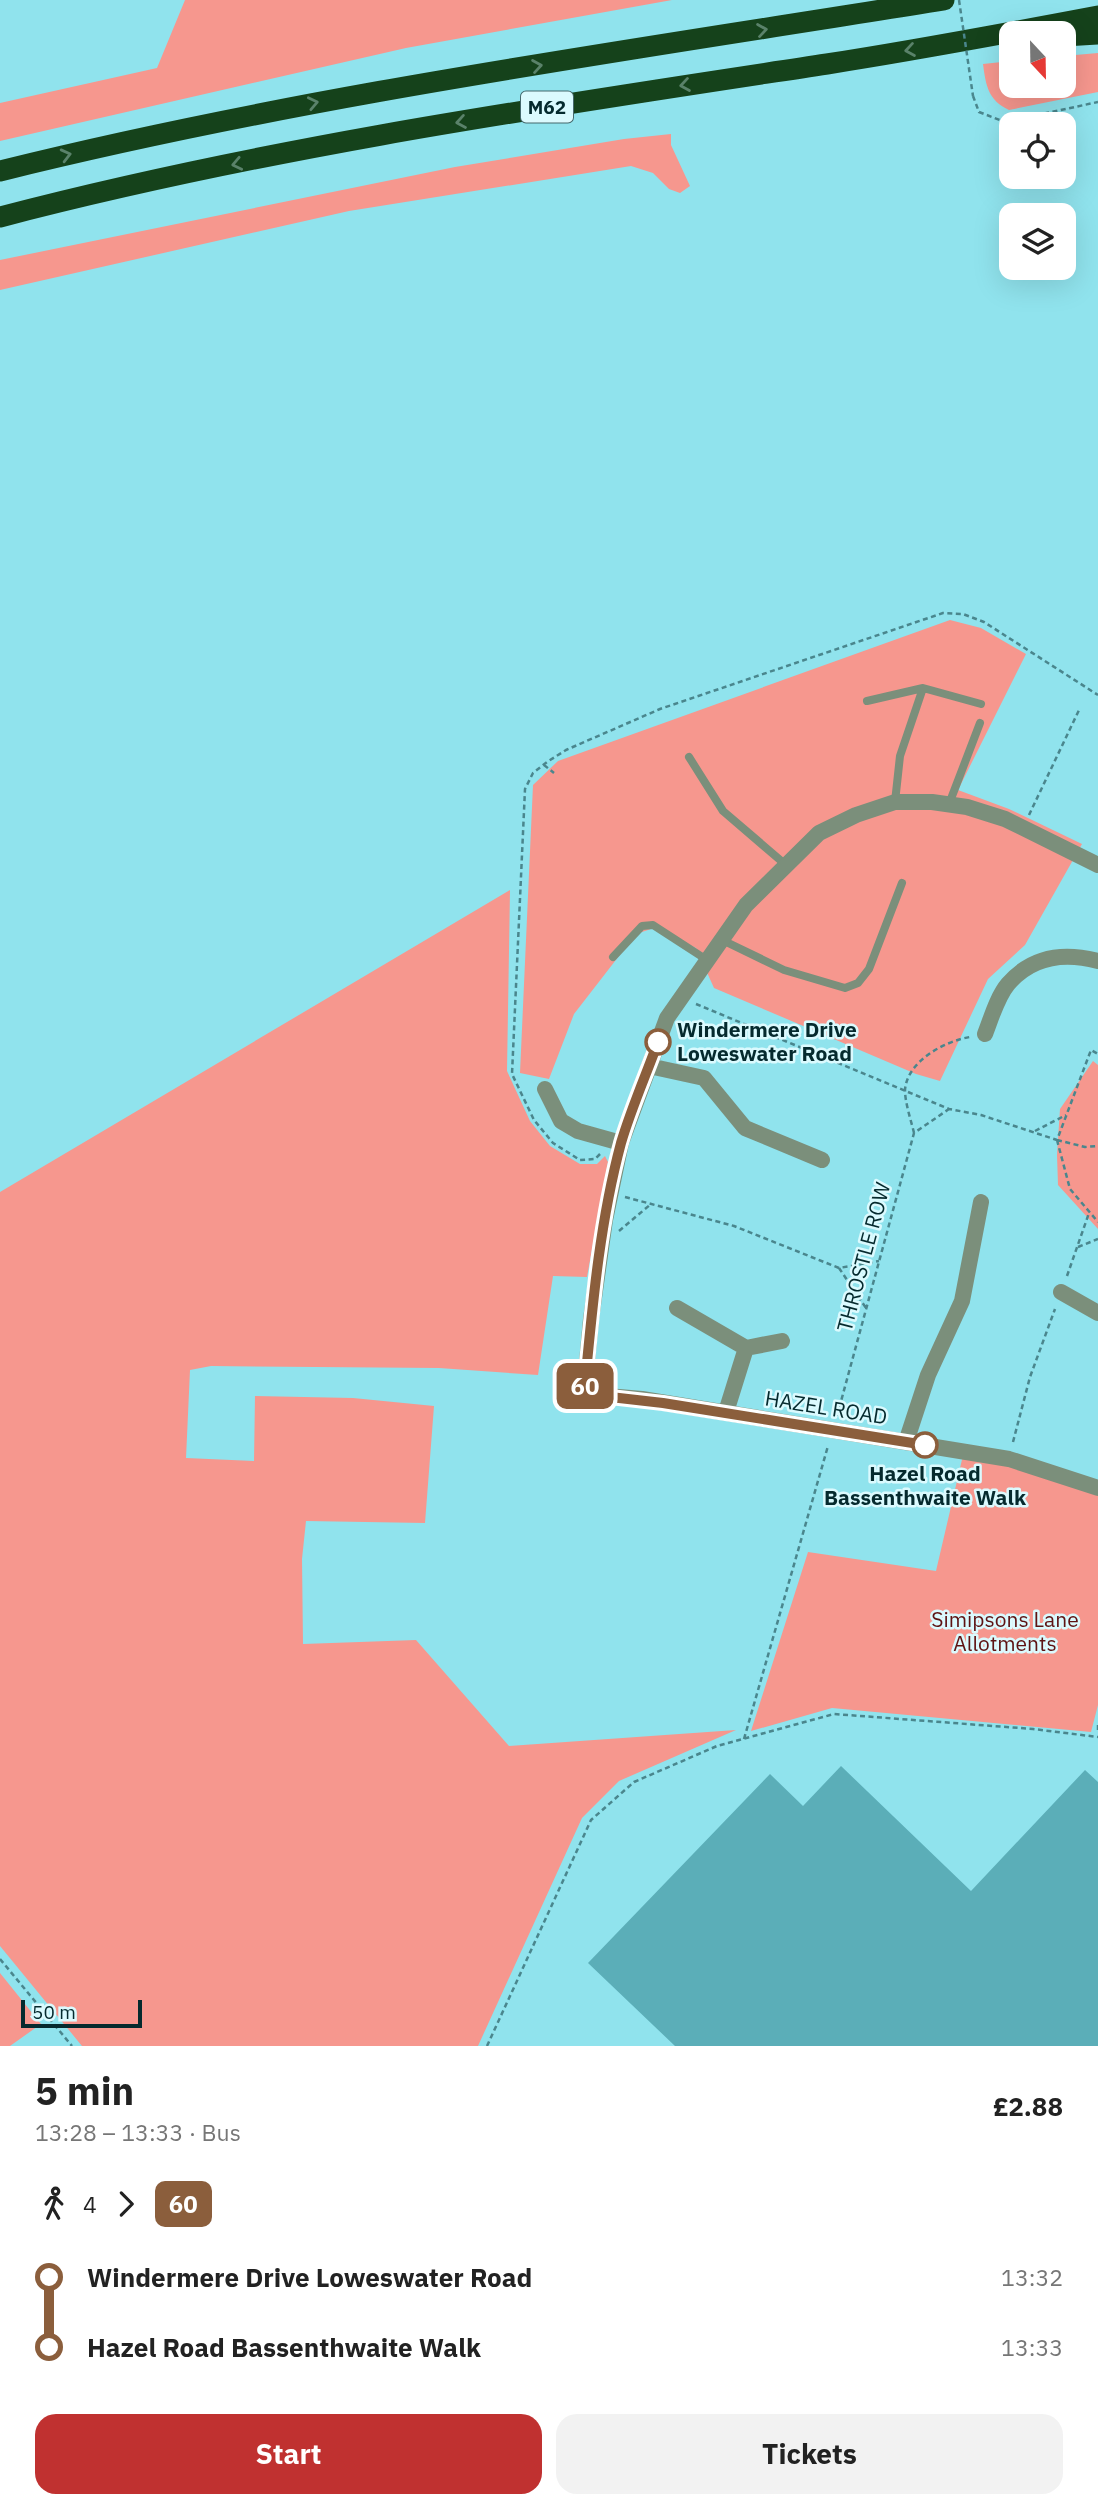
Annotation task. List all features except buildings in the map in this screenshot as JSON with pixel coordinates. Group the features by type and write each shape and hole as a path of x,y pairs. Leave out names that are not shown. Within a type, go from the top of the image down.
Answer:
{"highway":[{"name":"M62","path":"0,172 81,151 338,98 944,0"},
{"name":"M62","path":"0,217 155,181 354,140 938,45 1098,16"},
{"path":"1076,35 1098,34"},
{"path":"938,45 999,41"}],"street":[{"path":"601,1247 616,1141 667,1018 746,905 819,833 856,815 895,802 949,804 967,807 1023,828 1098,865"},
{"path":"985,1034 1006,986 1024,969 1049,957 1077,955 1098,961"},
{"path":"649,1066 704,1078 745,1128 822,1160"},
{"path":"545,1089 561,1121 578,1131 616,1141"},
{"path":"906,1442 928,1375 962,1301 981,1202"},
{"name":"HAZEL ROAD","path":"601,1247 584,1394 642,1399 1009,1459 1098,1488"},
{"path":"1062,1292 1098,1313"},
{"path":"677,1308 746,1348 782,1340"},
{"path":"726,1412 746,1348"}],"lane":[{"path":"895,802 900,756 923,688"},
{"path":"867,701 923,688 981,704"},
{"path":"949,804 980,723"},
{"path":"689,757 723,811 786,865"},
{"path":"720,939 784,971 845,988 858,983 869,970 902,883"},
{"path":"613,957 642,926 653,925 707,960"}],"path":[{"path":"959,0 973,96 979,111 1005,122 1098,102"},
{"path":"616,1141 595,1159 580,1160 553,1143 534,1120 512,1074 525,789 533,773 566,750 660,709 943,613 963,614 984,622 1098,695"},
{"path":"1023,828 1080,708"},
{"path":"544,765 554,773"},
{"path":"682,998 949,1109 981,1115 1075,1145 1097,1147 1098,1153"},
{"path":"949,1109 914,1133 905,1091 908,1076 923,1060 957,1039 985,1034"},
{"path":"1098,1054 1091,1050 1057,1140 1070,1189 1098,1222"},
{"path":"1033,1132 1066,1115"},
{"name":"THROSTLE ROW","path":"744,1739 833,1430 914,1133"},
{"path":"610,1193 734,1226 839,1268 879,1262"},
{"path":"601,1247 652,1204"},
{"path":"1009,1459 1030,1377 1088,1213"},
{"path":"1077,1248 1098,1239"},
{"path":"839,1268 866,1308"},
{"path":"487,2046 592,1820 634,1782 717,1746 834,1714 1033,1728 1098,1737"},
{"path":"1098,1725 1098,1731"},
{"path":"0,1959 72,2046"}],"green space":[{"path":"185,0 672,0 406,48 0,141 0,103 157,68"},
{"path":"1098,53 1098,92 1076,96 1076,55"},
{"path":"999,62 999,98 1068,98 1009,110 992,97 983,64"},
{"path":"671,134 671,145 690,186 680,193 669,189 653,173 631,166 349,211 0,290 0,260 455,167 624,139"},
{"path":"950,620 981,628 1026,654 958,790 1009,809 1082,844 1025,945 988,979 940,1081 916,1074 714,988 696,948 654,928 636,934 574,1014 549,1079 520,1073 533,785 558,761"},
{"path":"510,890 507,1071 530,1121 550,1146 580,1164 597,1164 605,1156 608,1162 587,1277 553,1276 538,1375 439,1368 211,1366 190,1370 186,1458 254,1461 255,1396 353,1398 434,1406 425,1523 306,1521 302,1559 303,1644 416,1640 509,1746 736,1730 619,1781 582,1818 478,2046 82,2046 0,1946 0,1192"},
{"path":"1093,1061 1098,1065 1098,1229 1058,1185 1057,1155 1060,1109"},
{"name":"Simipsons Lane Allotments","path":"964,1451 1098,1488 1098,1705 1091,1732 832,1708 751,1731 808,1552 936,1571"},
{"path":"0,1973 41,2024 10,2046 0,2046"}],"bus line":[{"name":"60","path":"658,1042 621,1143 605,1220 584,1394 642,1399 925,1445"}],"place":[{"name":"Windermere Drive Loweswater Road","path":"658,1042"},
{"name":"Hazel Road Bassenthwaite Walk","path":"925,1445"}]}
